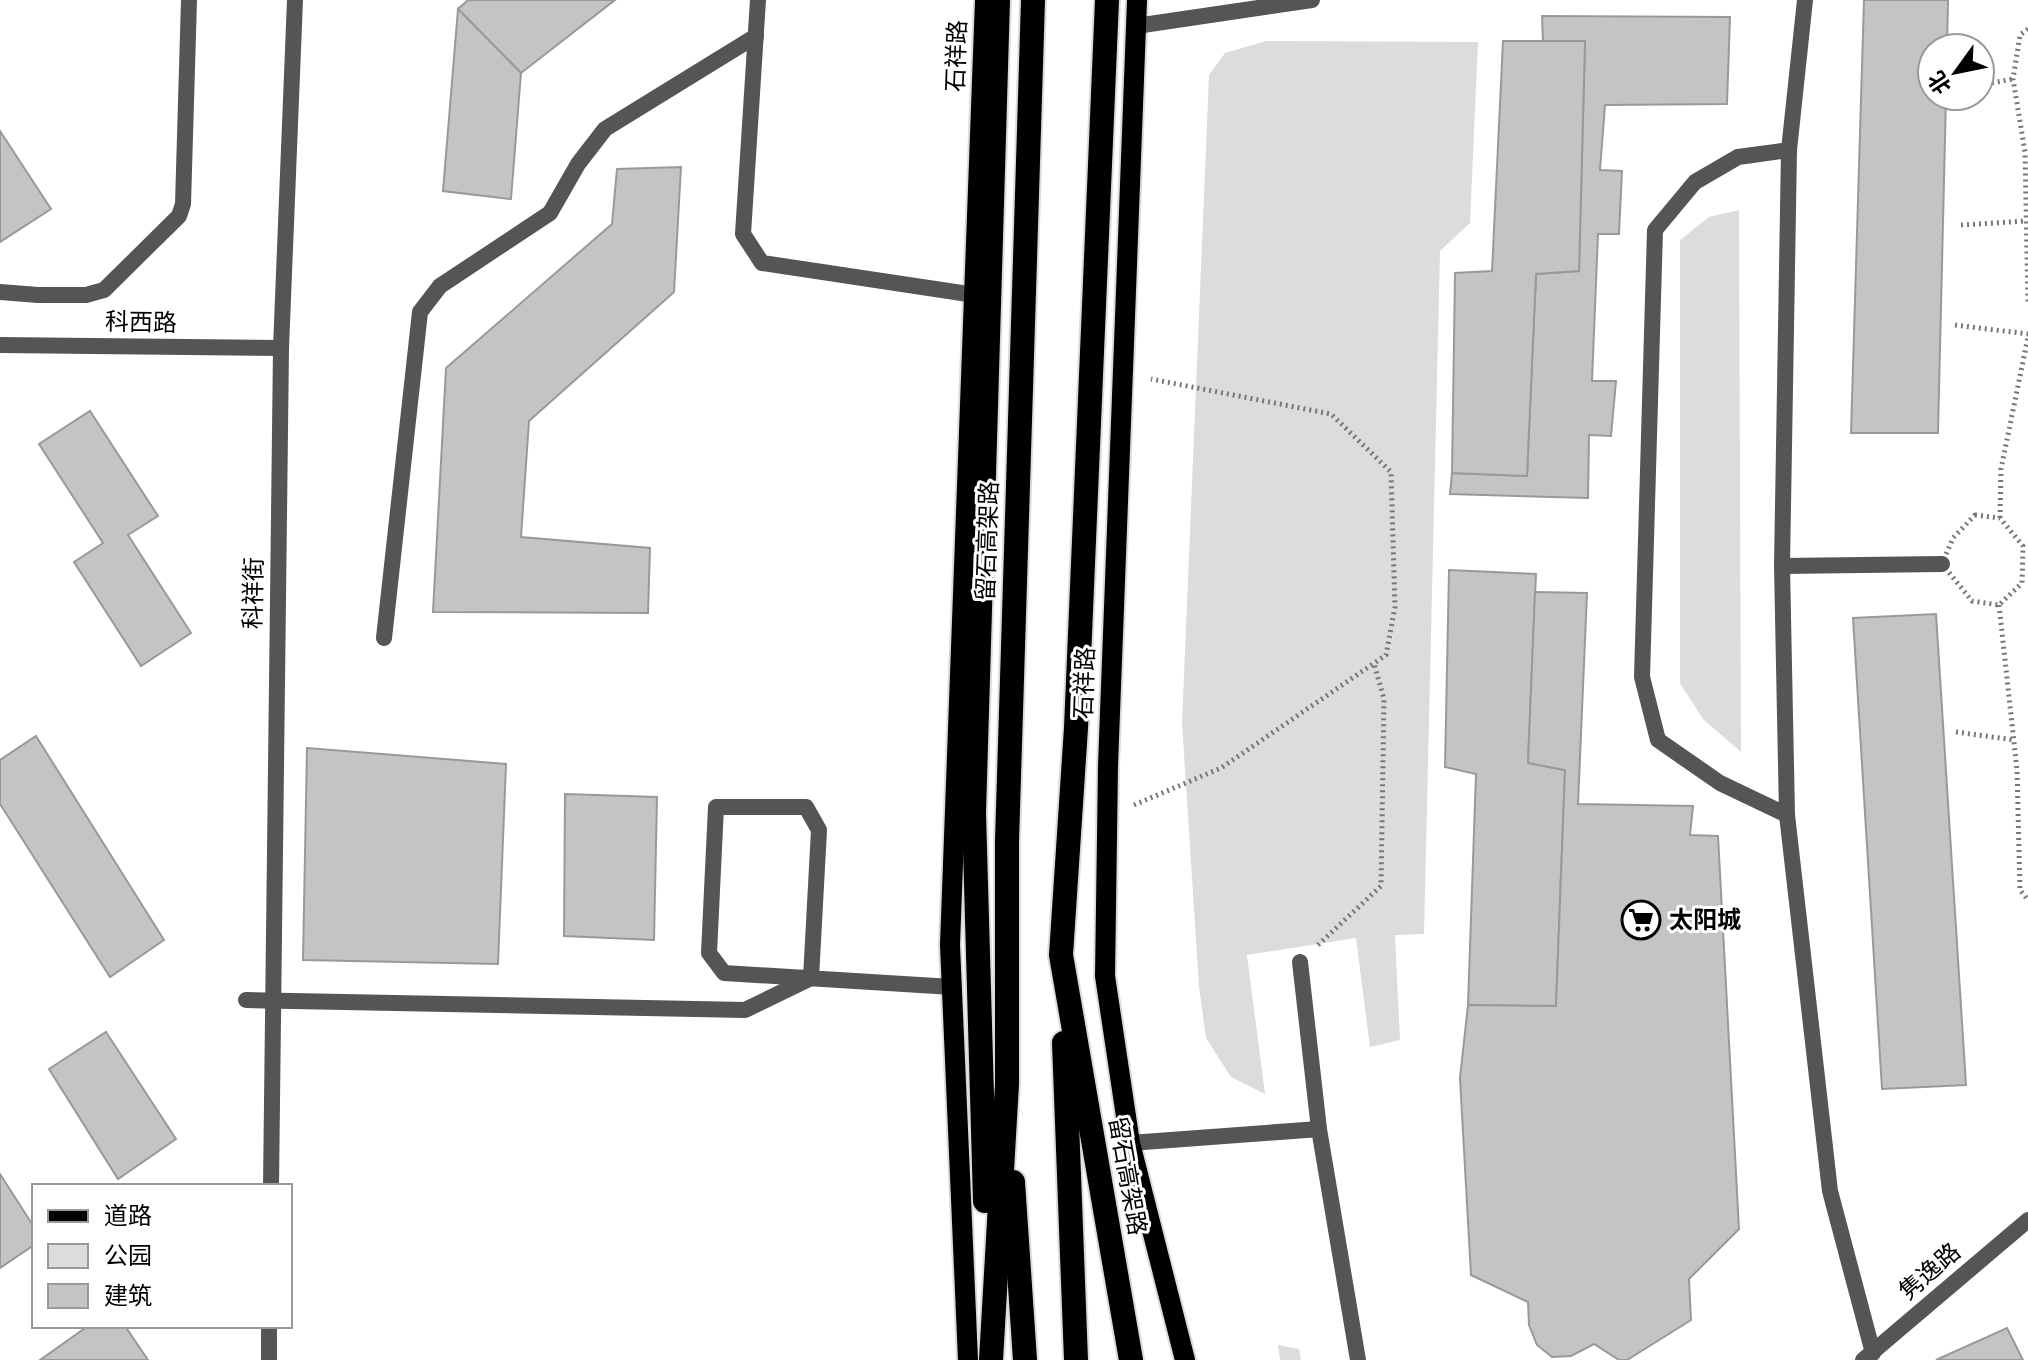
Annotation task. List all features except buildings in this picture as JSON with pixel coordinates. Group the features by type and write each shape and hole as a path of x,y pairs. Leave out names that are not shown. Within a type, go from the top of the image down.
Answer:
{"highway":[{"path":"983,1356 974,813 998,0"},
{"name":"留石高架路","path":"1025,1360 1007,1084 1007,841 1033,0"},
{"name":"留石高架路","path":"1076,1360 1061,955 1076,728 1107,0"},
{"name":"留石高架路","path":"1061,955 1131,1360"},
{"name":"留石高架路","path":"983,1356 1007,1084"}],"main road":[{"name":"石祥路","path":"983,1356 950,945 985,0"},
{"name":"石祥路","path":"1137,0 1107,816 1105,976 1130,1143 1185,1360"}],"street":[{"path":"0,292 86,295 104,290 179,216 183,204 189,0"},
{"name":"科祥街","path":"271,1184 281,348 295,0"},
{"path":"758,0 743,234 762,263 975,295"},
{"path":"1136,26 1312,0"},
{"path":"1805,0 1789,150 1782,566 1787,815 1830,1191 1871,1358"},
{"path":"384,638 420,312 440,286 550,213 578,164 605,129 756,36"},
{"path":"1787,815 1720,783 1658,740 1642,677 1655,230 1695,182 1738,157 1789,150"},
{"name":"科西路","path":"0,345 281,348"},
{"path":"1782,566 1942,564"},
{"path":"811,978 819,830 806,807 716,807 709,953 724,973 952,987"},
{"path":"1300,962 1319,1129 1358,1360"},
{"path":"246,1000 745,1010 811,978"},
{"path":"1130,1143 1277,1129 1319,1129"},
{"name":"隽逸路","path":"1871,1358 2028,1220"},
{"path":"269,1328 269,1360"}],"path":[{"path":"2028,29 2020,35 2013,79 2025,152 2028,302"},
{"path":"1996,82 2013,79"},
{"path":"2020,118 2028,116"},
{"path":"1961,225 2027,221"},
{"path":"1955,325 2028,336 2001,469 2000,518 2023,546 2025,563 2022,583 1999,605"},
{"path":"1107,816 1221,768 1374,664 1386,655 1395,607 1391,472 1331,414 1124,374"},
{"path":"1999,605 1972,601 1942,564 1953,538 1975,515 2000,518"},
{"path":"1999,605 2014,740 2020,890 2028,900"},
{"path":"1300,962 1381,886 1384,699 1374,664"},
{"path":"1956,732 2014,740"}],"green space":[{"path":"1266,41 1478,42 1470,223 1440,251 1424,934 1395,935 1400,1040 1370,1047 1356,938 1247,955 1265,1094 1231,1077 1206,1038 1199,986 1182,723 1209,75 1225,53"},
{"path":"1739,210 1741,752 1703,719 1680,683 1680,240 1709,217"},
{"path":"1278,1345 1299,1349 1301,1360 1280,1360"}],"place":[{"name":"太阳城","path":"1641,920"}]}
